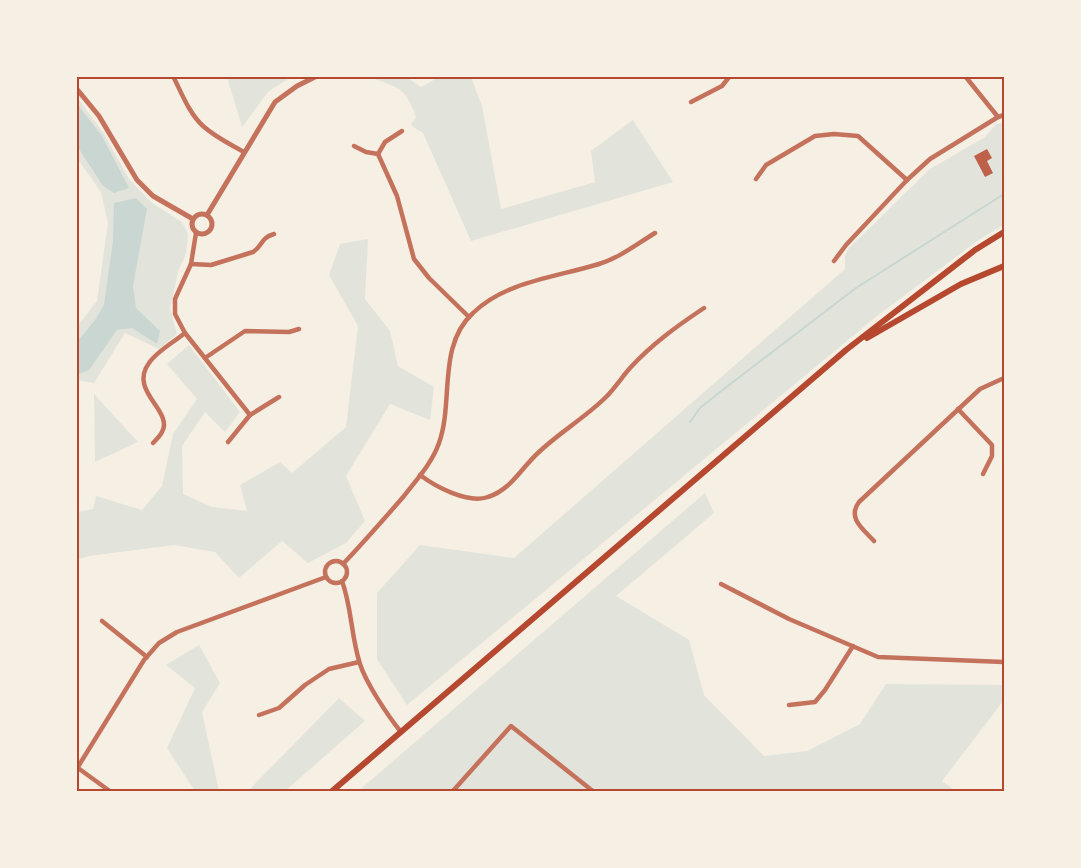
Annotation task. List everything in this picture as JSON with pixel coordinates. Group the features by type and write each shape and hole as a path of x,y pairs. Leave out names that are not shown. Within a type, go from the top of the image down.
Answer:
{"main road":[{"path":"331,792 846,350 975,250 1005,232"},
{"path":"846,350 961,284 1005,266"}],"street":[{"path":"173,76 188,107 199,122 244,152"},
{"path":"207,215 275,102 297,86 317,76"},
{"path":"691,102 722,86 730,76"},
{"path":"965,76 998,117"},
{"path":"76,88 99,116 137,180 153,196 193,219"},
{"path":"834,261 907,180 930,159 998,117 1005,115"},
{"path":"378,154 385,142 402,131"},
{"path":"756,179 766,165 815,136 834,134 858,136 907,180"},
{"path":"354,146 366,152 378,154"},
{"path":"378,154 397,196 414,259 429,278 469,316"},
{"path":"196,233 204,234 211,229 212,221 207,215 199,214 193,219 192,227 196,233 190,264 173,306 177,321 250,415"},
{"path":"343,564 373,533 434,454 446,420 448,373 453,346 461,325 469,316 488,300 508,290 609,261 655,233"},
{"path":"190,264 212,265 248,254 257,250 264,238 274,234"},
{"path":"420,475 435,486 470,498 487,498 499,492 510,484 539,452 606,397 651,347 704,308"},
{"path":"205,358 245,330 289,332 299,329"},
{"path":"153,443 162,433 164,420 145,390 143,380 146,368 153,358 185,333"},
{"path":"874,541 855,519 856,506 980,389 1005,378"},
{"path":"228,442 250,415 279,398"},
{"path":"958,409 992,446 992,456 983,474"},
{"path":"342,581 332,582 326,577 325,570 329,564 336,561 343,564 346,570 342,581 349,600 359,662 401,732"},
{"path":"111,792 77,769 147,657 159,644 177,632 326,577"},
{"path":"721,584 789,619 878,657 1005,662"},
{"path":"102,621 147,657"},
{"path":"789,705 815,702 853,646"},
{"path":"259,715 279,708 305,685 329,669 359,662"},
{"path":"452,792 511,726 594,792"}],"shaded area":[{"path":"227,76 291,77 268,92 242,127"},
{"path":"369,77 406,77 421,87 439,77 471,77 482,106 501,209 595,182 591,151 633,120 673,182 471,241 423,133 411,124 416,117 408,99 394,86"},
{"path":"77,97 104,134 129,179 152,203 182,222 188,234 186,254 179,269 170,308 177,334 159,349 125,333 94,383 77,380 76,328 97,301 108,223 101,192 77,158"},
{"path":"77,104 102,136 129,188 114,193 103,186 77,146"},
{"path":"1004,123 1004,225 980,239 877,316 407,705 377,659 377,593 420,545 514,558 845,269 845,255 849,248 930,169 985,137 996,124"},
{"path":"136,198 147,209 133,286 136,308 160,331 157,344 132,328 117,330 89,370 77,375 77,342 104,305 113,241 114,203"},
{"path":"368,239 365,299 390,331 398,366 434,387 430,420 390,404 346,476 365,521 346,543 308,563 282,541 239,578 215,552 174,545 89,556 77,560 77,512 93,509 96,496 142,510 162,486 173,434 197,399 167,364 189,345 240,412 225,432 205,412 182,446 183,494 212,507 247,511 240,485 280,462 292,473 346,427 358,326 329,275 340,244"},
{"path":"94,394 138,442 95,462"},
{"path":"705,493 714,513 616,596 689,640 704,695 764,756 807,751 860,724 886,684 1004,685 1004,700 942,781 956,791 357,792"},
{"path":"199,645 220,683 202,712 219,791 195,791 167,748 195,688 166,665"},
{"path":"339,698 365,721 285,791 248,791"}],"building":[{"path":"987,149 992,158 987,161 993,173 985,177 974,156"}],"waterway":[{"path":"690,422 700,408 856,288 1004,194"}]}
